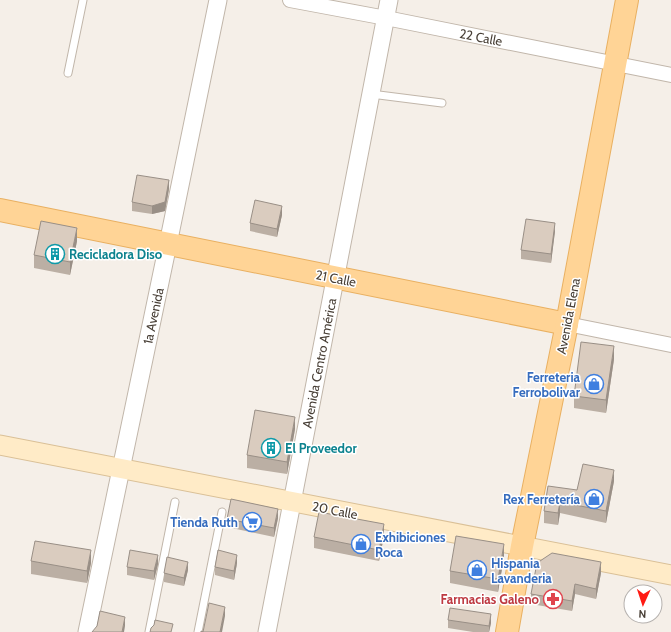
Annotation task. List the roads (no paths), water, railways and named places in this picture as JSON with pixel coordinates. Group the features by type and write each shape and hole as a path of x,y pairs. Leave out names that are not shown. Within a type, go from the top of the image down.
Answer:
{"main road":[{"name":"Avenida Elena","path":"508,632 522,546 567,324 627,0"},
{"name":"21 Calle","path":"0,210 567,324"},
{"name":"20 Calle","path":"0,445 671,575"}],"street":[{"name":"1a Avenida","path":"87,632 218,0"},
{"name":"22 Calle","path":"290,0 671,75"},
{"name":"Avenida Centro América","path":"267,632 389,0"},
{"name":"21 Calle","path":"567,324 671,345"}],"lane":[{"path":"68,73 83,0"},
{"path":"371,94 442,103"},
{"path":"148,632 175,502"},
{"path":"198,632 222,512"}],"place":[{"name":"Recicladora Diso","path":"55,254"},
{"name":"Ferreteria Ferrobolivar","path":"594,384"},
{"name":"El Proveedor","path":"271,448"},
{"name":"Rex Ferretería","path":"594,499"},
{"name":"Tienda Ruth","path":"252,522"},
{"name":"Exhibiciones Roca","path":"361,544"},
{"name":"Hispania Lavanderia","path":"477,570"},
{"name":"Farmacias Galeno","path":"553,599"}]}
